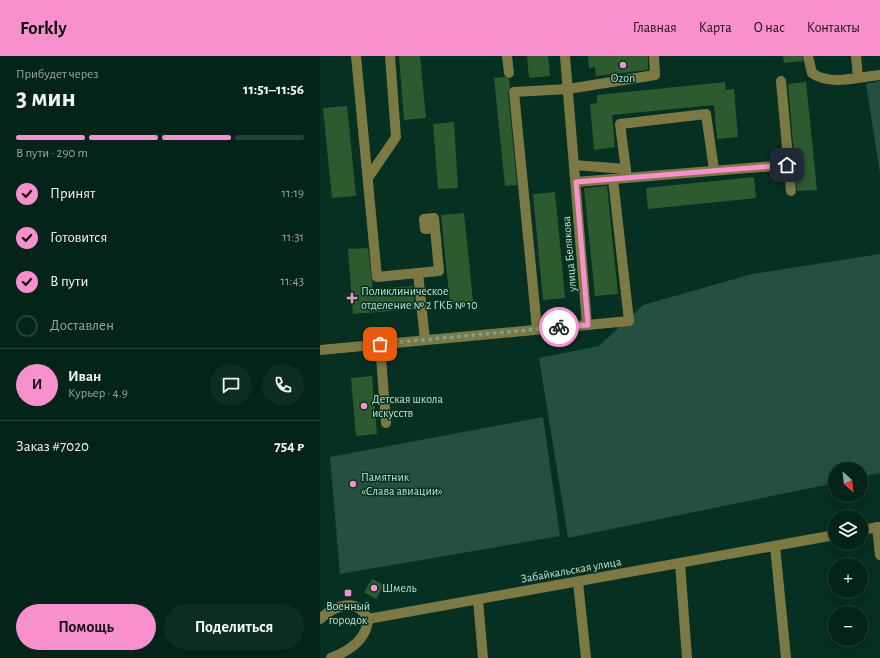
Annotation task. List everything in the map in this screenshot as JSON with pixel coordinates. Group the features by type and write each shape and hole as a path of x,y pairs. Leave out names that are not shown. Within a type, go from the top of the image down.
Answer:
{"street":[{"path":"356,56 378,277 439,271 435,228"},
{"path":"368,178 396,138 390,56"},
{"path":"507,56 509,73"},
{"name":"улица Белякова","path":"565,56 588,325"},
{"path":"537,329 514,92 568,89 655,75 654,56"},
{"path":"808,56 812,73 819,78 834,80 880,75"},
{"path":"856,56 858,77"},
{"path":"781,81 787,165 791,191"},
{"path":"626,173 620,124 706,114 714,170"},
{"path":"574,165 626,173 714,170 787,165"},
{"path":"576,182 613,179 626,173"},
{"path":"320,350 629,321 613,179"},
{"path":"418,273 425,340"},
{"path":"380,344 386,423"},
{"path":"868,529 879,527 880,555"},
{"name":"Забайкальская улица","path":"368,619 828,536"},
{"path":"775,546 786,658"},
{"path":"680,563 687,658"},
{"path":"578,582 586,658"},
{"path":"478,600 483,658"},
{"path":"320,619 338,606 346,604 362,610 368,619 366,632 357,643 331,658"}],"green space":[{"path":"880,81 880,173 866,84"},
{"path":"880,254 880,473 868,476 868,462 828,462 828,484 568,538 539,358 599,346 643,305 752,274"},
{"path":"543,417 560,536 340,574 330,457"}],"building":[{"path":"399,56 420,56 426,118 404,120"},
{"path":"527,56 548,56 550,76 529,78"},
{"path":"588,56 648,56 648,70 596,76 595,67 589,68"},
{"path":"783,56 802,56 803,61 784,63"},
{"path":"504,77 509,79 510,87 508,93 517,185 505,186 494,78"},
{"path":"725,82 726,90 734,89 738,137 717,139 714,105 612,115 615,147 594,150 590,104 597,103 597,95"},
{"path":"806,82 817,190 797,191 788,84"},
{"path":"347,106 356,196 332,198 323,108"},
{"path":"454,122 458,188 438,189 433,124"},
{"path":"754,177 756,198 648,209 646,188"},
{"path":"607,186 618,294 595,296 584,188"},
{"path":"555,192 565,298 543,300 533,194"},
{"path":"464,213 473,301 450,304 441,215"},
{"path":"368,248 373,289 413,286 415,309 353,314 348,249"},
{"name":"Детская школа искусств","path":"372,376 377,434 356,436 351,378"},
{"name":"Шмель","path":"372,579 384,585 376,599 364,592"}],"way so far":[{"path":"380,344 559,327"}],"place":[{"name":"Ozon","path":"623,65"},
{"name":"Поликлиническое отделение № 2 ГКБ № 10","path":"352,298"},
{"name":"Детская школа искусств","path":"364,406"},
{"name":"Памятник «Слава авиации»","path":"353,484"},
{"name":"Шмель","path":"374,588"},
{"name":"Военный городок","path":"348,593"}],"route":[{"path":"559,327 588,325 576,182 787,165"}]}
